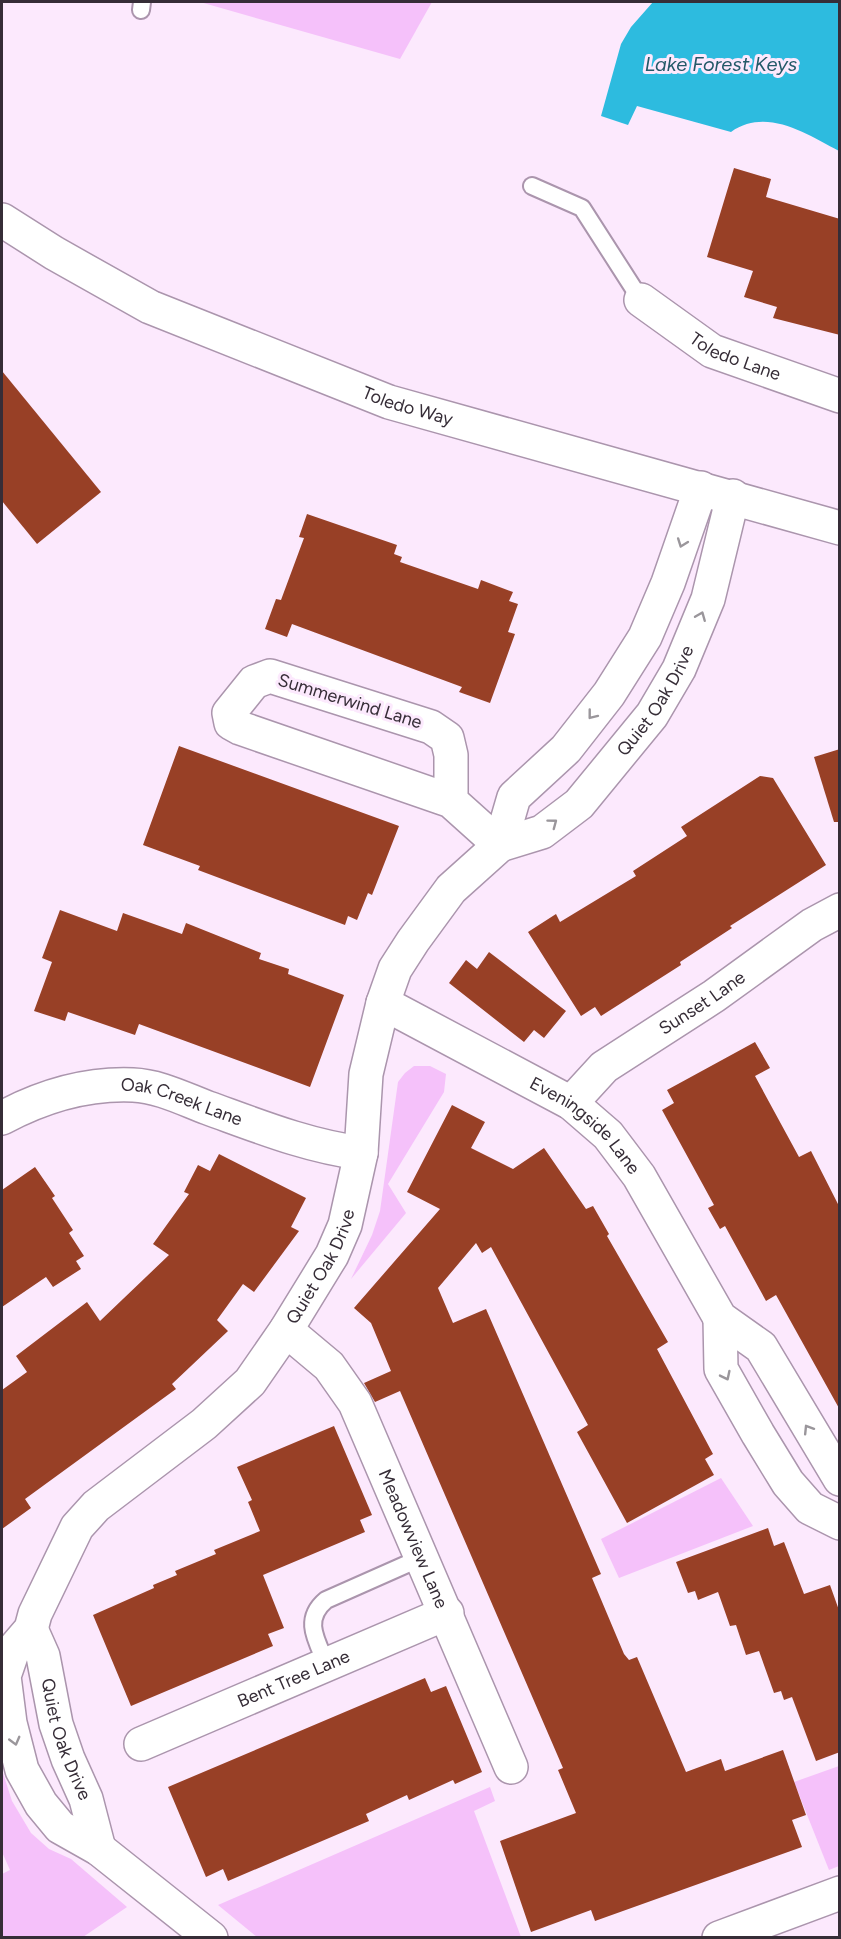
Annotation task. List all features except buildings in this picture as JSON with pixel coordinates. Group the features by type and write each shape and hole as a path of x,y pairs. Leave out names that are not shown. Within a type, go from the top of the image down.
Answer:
{"street":[{"name":"Toledo Way","path":"2,220 54,253 150,307 389,402 733,496 840,528"},
{"name":"Toledo Lane","path":"641,300 712,351 840,396"},
{"path":"500,845 514,797 566,749 609,694 645,637 668,583 701,488"},
{"name":"Quiet Oak Drive","path":"211,1938 99,1850 60,1827 41,1804 22,1770 10,1723 3,1677 13,1650 31,1629 35,1614 77,1527 96,1506 204,1424 250,1382 286,1330 336,1245 345,1225 361,1154 366,1074 383,1003 395,969 419,932 451,890 500,845 542,832 579,804 652,715 679,669 708,599 733,496"},
{"name":"Summerwind Lane","path":"451,801 451,755 447,738 431,727 270,676 254,682 229,713 231,723 240,728 451,801 500,845"},
{"name":"Sunset Lane","path":"571,1103 604,1067 714,996 812,925 840,910"},
{"name":"Eveningside Lane","path":"383,1003 571,1103 608,1135 625,1155 720,1318 760,1347 840,1479"},
{"name":"Oak Creek Lane","path":"2,1118 38,1100 71,1089 134,1085 164,1092 299,1141 361,1154"},
{"name":"Eveningside Lane","path":"720,1318 721,1369 758,1434 788,1483 810,1508 840,1523"},
{"name":"Meadowview Lane","path":"286,1330 329,1366 355,1403 423,1557 511,1767"},
{"name":"Bent Tree Lane","path":"141,1744 447,1613"},
{"name":"Quiet Oak Drive","path":"31,1629 43,1656 56,1724 68,1759 86,1799 99,1850"},
{"path":"719,1938 840,1893"}],"lane":[{"path":"532,186 582,208 641,300"},
{"path":"327,1665 311,1626 317,1607 326,1600 423,1557"}],"shaded area":[{"path":"200,2 432,2 400,59"},
{"path":"414,1066 430,1066 446,1074 444,1092 388,1184 406,1213 351,1279 372,1235 380,1211 398,1082"},
{"path":"721,1478 753,1526 619,1578 601,1539"},
{"path":"839,1766 839,1866 829,1870 794,1782"},
{"path":"2,1770 12,1801 31,1833 49,1849 71,1859 127,1907 83,1937 2,1937 2,1874 10,1870 2,1852"},
{"path":"490,1787 495,1801 474,1811 521,1937 257,1937 218,1905"}],"water":[{"name":"Lake Forest Keys","path":"653,2 839,2 839,151 800,131 772,123 758,122 731,132 637,106 628,125 601,116 621,44 631,27"}]}
